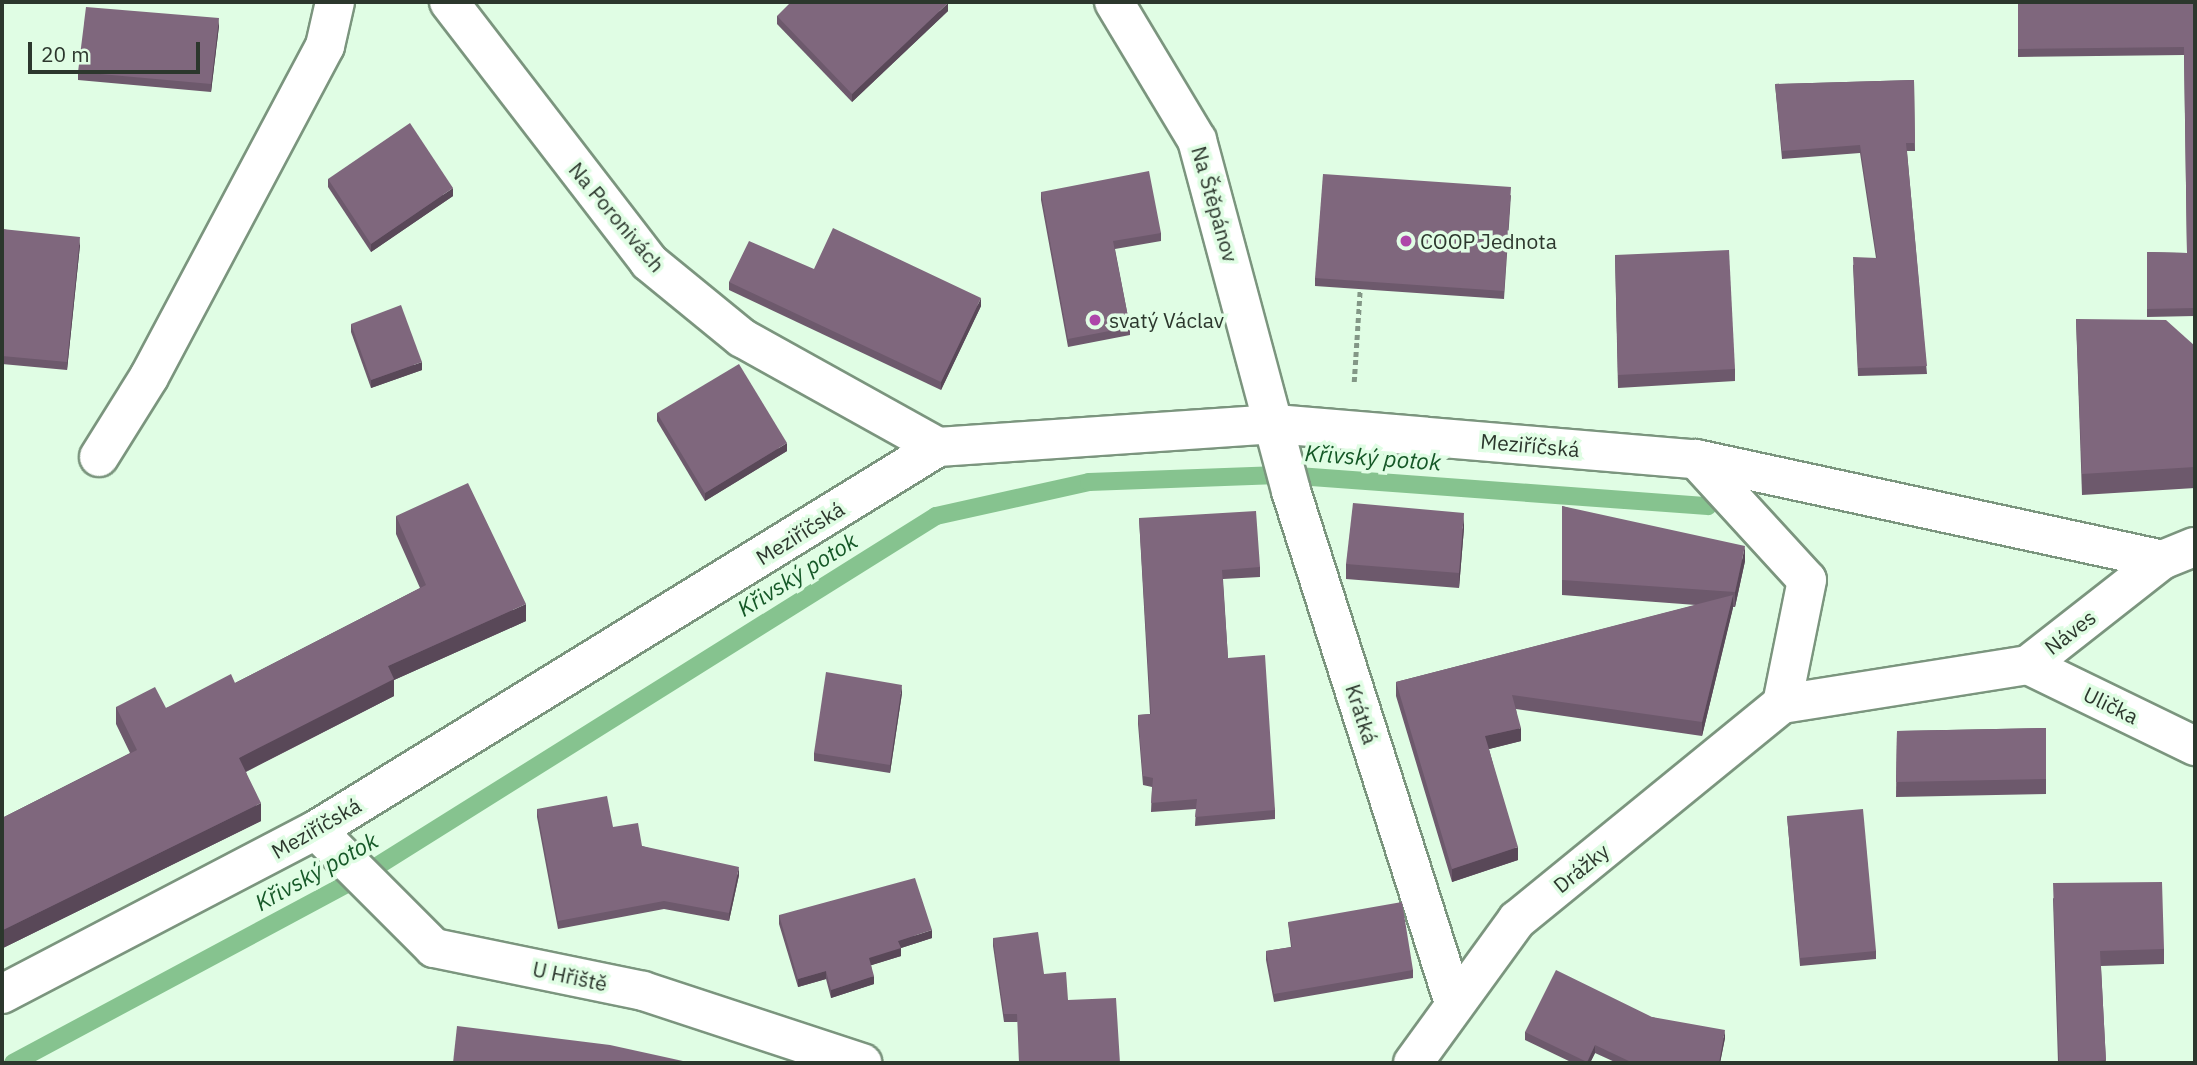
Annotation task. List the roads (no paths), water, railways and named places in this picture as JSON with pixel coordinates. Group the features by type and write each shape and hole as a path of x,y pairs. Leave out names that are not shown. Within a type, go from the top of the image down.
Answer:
{"street":[{"path":"99,457 325,46 335,2"},
{"name":"Na Poronivách","path":"449,2 649,262 742,338 938,447"},
{"name":"Na Štěpánov","path":"1114,2 1197,140 1283,457"},
{"name":"Meziříčská","path":"2,994 329,842 938,447 1283,457 1696,459"},
{"name":"Krátká","path":"1283,457 1454,1003"},
{"path":"1696,459 1807,580 1782,704"},
{"name":"Náves","path":"1696,459 2179,554"},
{"name":"Náves","path":"1782,704 2028,665 2179,554"},
{"name":"Ulička","path":"2028,665 2195,746"},
{"name":"Drážky","path":"1413,1063 1454,1003 1517,920 1782,704"},
{"name":"U Hřiště","path":"329,842 434,948 643,991 862,1063"}],"waterway":[{"name":"Křivský potok","path":"13,1063 363,875 936,516 1089,482 1284,475 1708,506"}],"place":[{"name":"COOP Jednota","path":"1406,241"},
{"name":"svatý Václav","path":"1095,320"}]}
